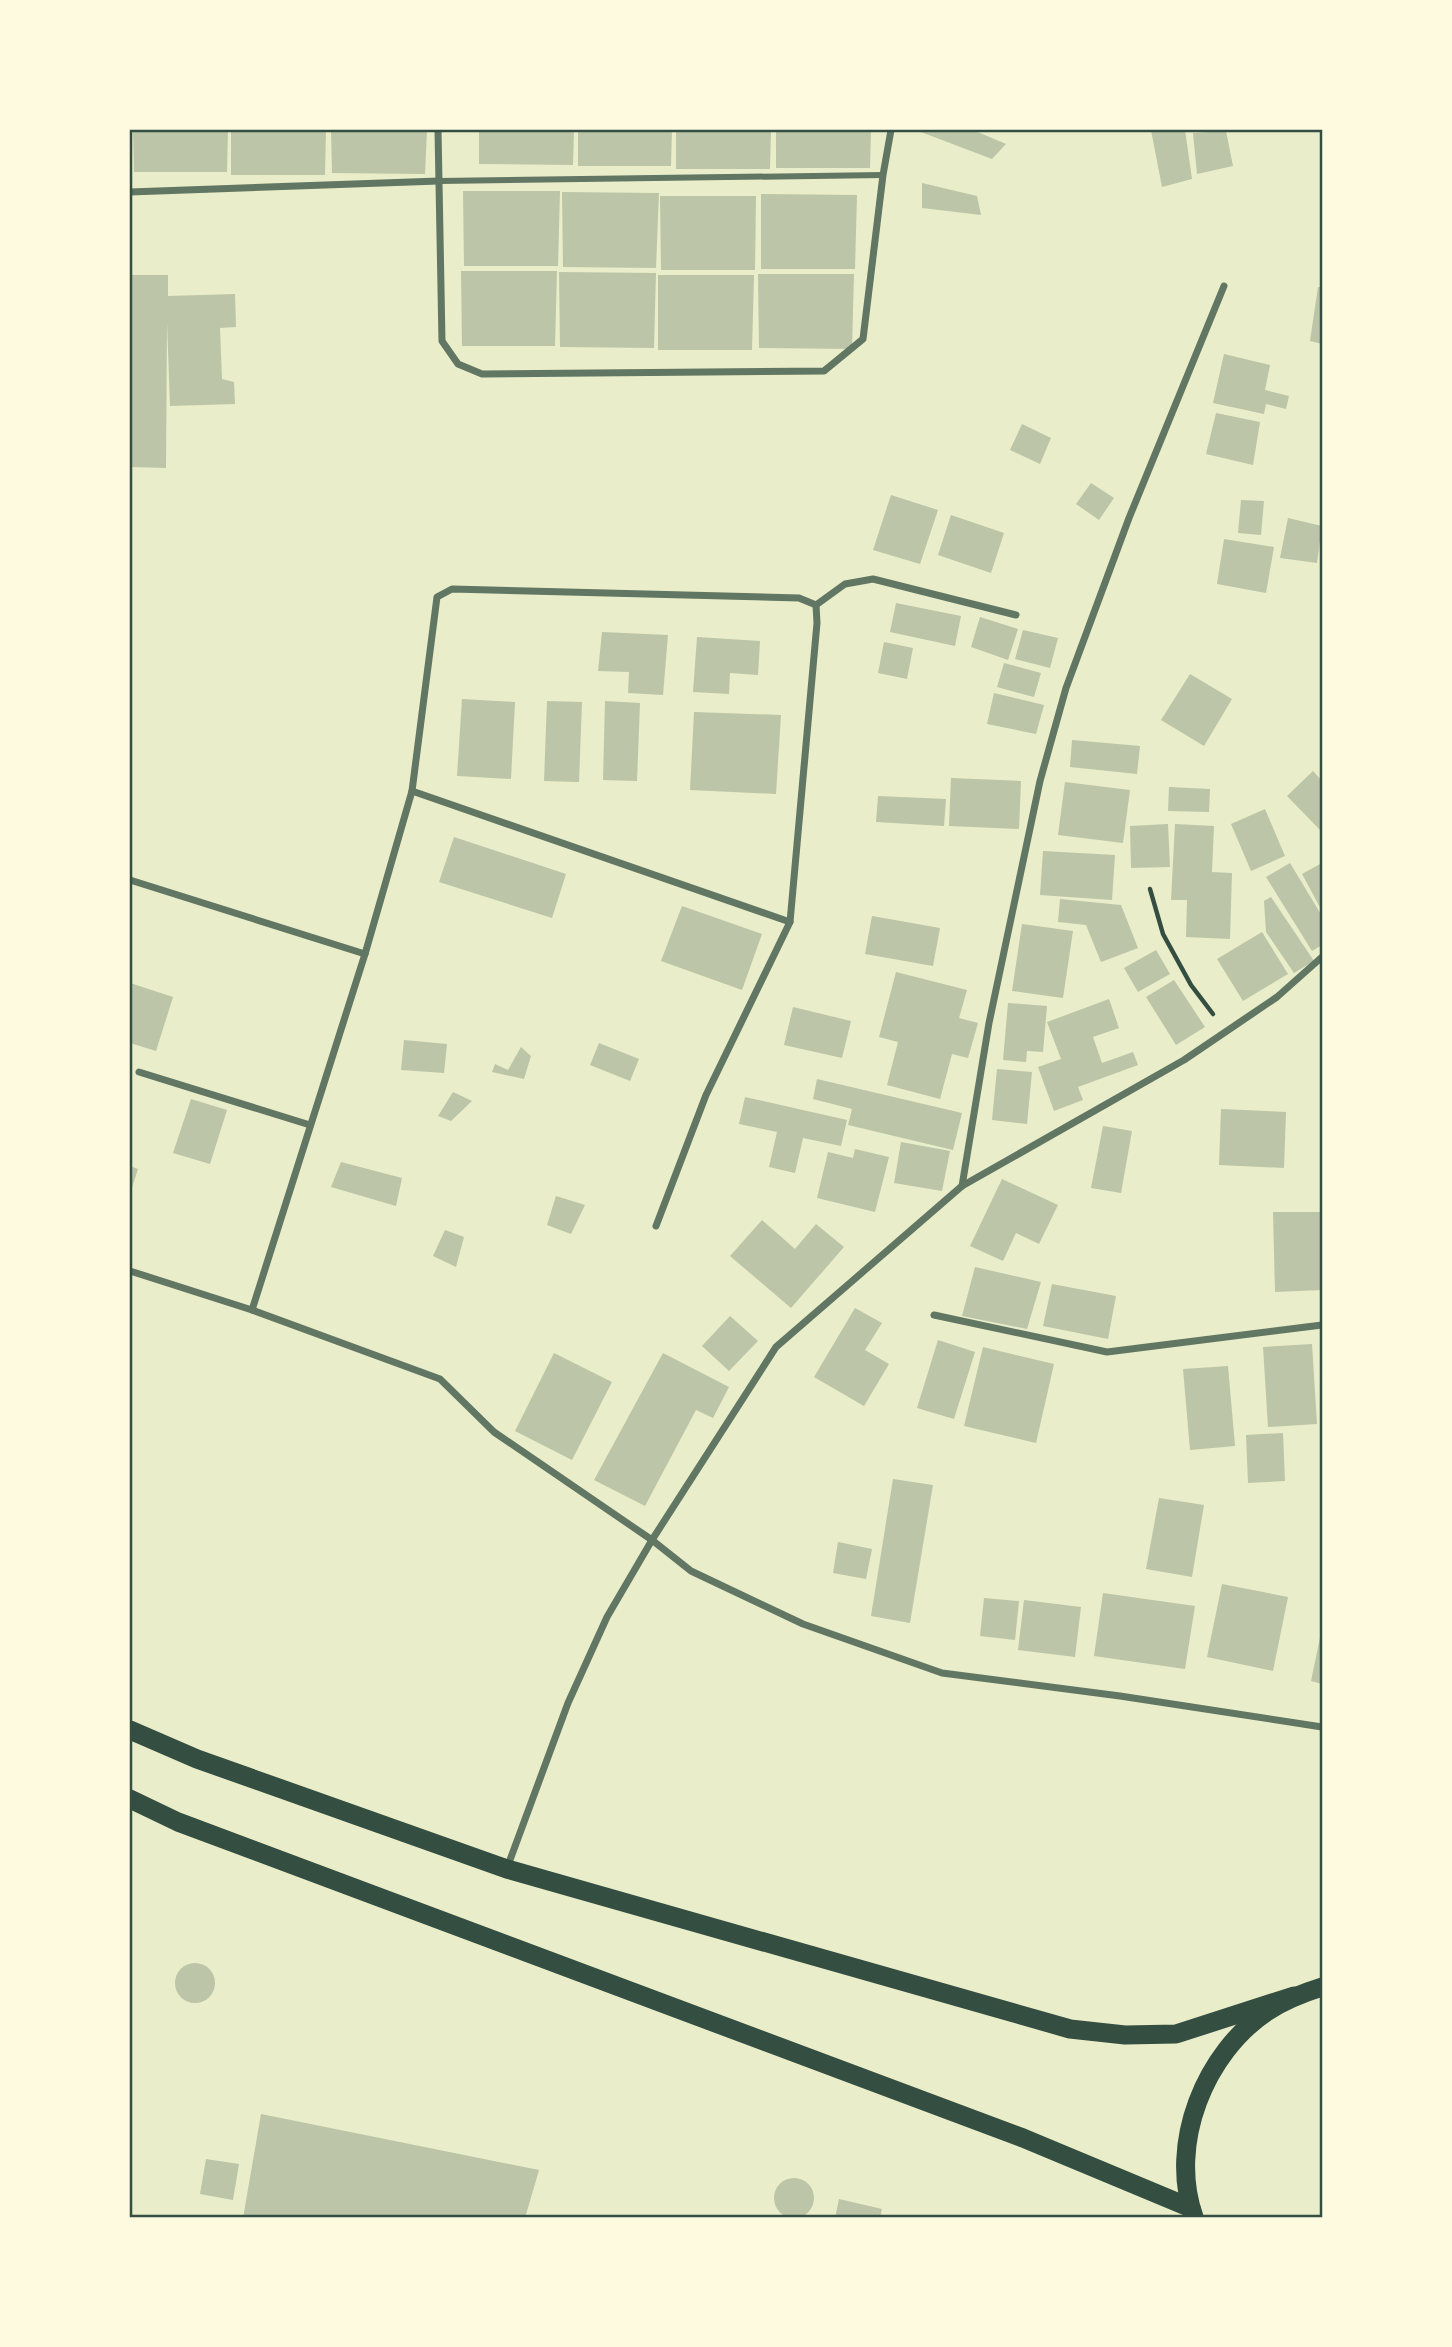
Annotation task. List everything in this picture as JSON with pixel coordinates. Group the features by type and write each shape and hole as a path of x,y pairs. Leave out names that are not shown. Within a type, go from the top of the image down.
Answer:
{"highway":[{"path":"130,1730 197,1759 507,1869 1070,2029 1125,2035 1176,2034 1322,1987"},
{"path":"130,1799 178,1822 1023,2138 1193,2213"},
{"path":"1193,2213 1187,2176 1188,2144 1194,2113 1205,2084 1221,2057 1242,2032 1266,2012 1294,1996"}],"street":[{"path":"438,130 442,341 458,364 482,374 824,371 863,339 891,130"},
{"path":"130,192 439,181 883,175"},
{"path":"962,1186 989,1023 1040,781 1066,688 1129,518 1224,286"},
{"path":"816,605 845,584 873,579 1016,615"},
{"path":"252,1310 365,954 412,791 437,597 452,589 799,598 816,605"},
{"path":"656,1226 706,1095 790,922 817,623 816,605"},
{"path":"412,791 790,922"},
{"path":"130,880 365,954"},
{"path":"507,1869 568,1703 607,1617 652,1540 776,1347 962,1186 1184,1060 1277,996 1322,957"},
{"path":"139,1072 310,1125"},
{"path":"130,1271 252,1310 440,1379 494,1432 652,1540 691,1571 803,1624 942,1673 1120,1696 1322,1727"},
{"path":"934,1315 1107,1352 1322,1325"}],"path":[{"path":"1150,889 1163,934 1191,985 1227,1031"}],"building":[{"path":"133,130 228,130 227,172 134,172"},
{"path":"231,130 326,130 325,175 231,175"},
{"path":"331,130 427,130 425,174 332,173"},
{"path":"479,130 574,130 573,165 479,164"},
{"path":"578,130 672,130 671,166 578,166"},
{"path":"676,130 771,130 770,169 676,169"},
{"path":"776,130 871,130 870,168 776,168"},
{"path":"973,130 1006,144 992,159 921,132"},
{"path":"1151,130 1185,130 1192,179 1162,187"},
{"path":"1226,131 1233,166 1197,174 1193,133"},
{"path":"922,183 977,196 981,215 922,208"},
{"path":"463,191 560,191 558,266 464,266"},
{"path":"562,192 659,193 656,268 563,267"},
{"path":"761,194 857,195 855,269 761,269"},
{"path":"660,196 756,196 755,270 661,270"},
{"path":"461,271 557,271 555,346 462,346"},
{"path":"559,272 656,273 654,348 560,347"},
{"path":"758,274 854,274 852,349 759,348"},
{"path":"130,275 168,275 168,296 235,294 236,327 220,328 222,379 234,382 235,404 170,406 167,322 166,468 130,467"},
{"path":"658,275 754,275 752,350 658,350"},
{"path":"1318,287 1322,287 1322,344 1310,341"},
{"path":"1224,354 1270,365 1265,390 1289,396 1286,409 1266,404 1264,414 1213,403"},
{"path":"1216,413 1260,422 1253,465 1206,454"},
{"path":"1022,424 1051,438 1040,464 1010,450"},
{"path":"1091,483 1114,498 1099,520 1076,504"},
{"path":"891,495 938,510 920,564 873,550"},
{"path":"1241,500 1264,501 1261,535 1238,533"},
{"path":"951,515 1004,533 991,573 938,555"},
{"path":"1288,518 1322,526 1317,563 1280,558"},
{"path":"1224,539 1274,547 1266,593 1217,584"},
{"path":"896,603 961,616 955,646 890,632"},
{"path":"980,617 1018,629 1008,660 971,647"},
{"path":"1023,630 1058,638 1050,668 1015,659"},
{"path":"602,632 668,635 663,695 628,693 629,672 598,671"},
{"path":"697,637 760,641 758,675 730,673 729,694 693,692"},
{"path":"884,642 913,648 907,679 878,673"},
{"path":"1004,663 1041,673 1034,697 997,687"},
{"path":"1190,674 1232,699 1204,746 1161,720"},
{"path":"994,693 1044,705 1036,734 987,724"},
{"path":"462,699 515,702 511,779 457,776"},
{"path":"547,701 582,702 579,782 544,781"},
{"path":"605,701 640,703 637,781 603,780"},
{"path":"694,712 781,715 776,794 690,790"},
{"path":"1072,740 1140,746 1137,774 1070,767"},
{"path":"1313,771 1322,781 1322,832 1287,796"},
{"path":"951,778 1021,781 1019,829 949,826"},
{"path":"1065,782 1130,790 1123,843 1058,835"},
{"path":"1169,787 1210,789 1209,812 1168,811"},
{"path":"878,796 946,799 944,826 876,822"},
{"path":"1265,809 1285,856 1251,871 1231,824"},
{"path":"1168,824 1170,867 1131,868 1130,826"},
{"path":"1175,824 1214,826 1212,872 1232,873 1230,939 1186,937 1187,900 1171,900"},
{"path":"454,837 566,874 552,918 439,882"},
{"path":"1043,851 1115,855 1112,900 1040,895"},
{"path":"1290,863 1322,916 1322,945 1312,951 1266,877"},
{"path":"1322,863 1322,911 1302,874"},
{"path":"1271,897 1314,961 1294,973 1266,932 1264,901"},
{"path":"1060,899 1121,905 1138,948 1101,962 1086,925 1058,922"},
{"path":"682,906 762,934 742,990 661,961"},
{"path":"872,916 940,928 933,966 865,954"},
{"path":"1022,924 1073,931 1063,998 1012,991"},
{"path":"1262,932 1288,974 1243,1001 1217,959"},
{"path":"1156,950 1170,974 1138,992 1124,968"},
{"path":"896,972 967,990 959,1018 978,1023 968,1058 952,1054 940,1099 887,1085 898,1042 879,1037"},
{"path":"1174,980 1205,1027 1176,1045 1146,997"},
{"path":"130,983 173,997 156,1051 130,1043"},
{"path":"1109,999 1119,1028 1093,1037 1102,1063 1133,1052 1138,1065 1078,1087 1083,1100 1054,1111 1038,1067 1061,1059 1047,1022"},
{"path":"1008,1003 1047,1006 1043,1052 1027,1051 1026,1062 1003,1060"},
{"path":"793,1007 851,1021 842,1058 784,1045"},
{"path":"404,1040 447,1044 444,1073 401,1070"},
{"path":"599,1043 639,1059 630,1081 590,1065"},
{"path":"521,1047 531,1056 524,1079 492,1072 495,1064 508,1070"},
{"path":"997,1069 1032,1072 1027,1124 992,1120"},
{"path":"817,1079 962,1113 953,1150 848,1125 852,1109 813,1099"},
{"path":"453,1092 472,1101 451,1121 438,1116"},
{"path":"745,1097 847,1120 841,1146 803,1138 795,1173 769,1167 777,1132 739,1124"},
{"path":"191,1099 227,1110 210,1164 173,1153"},
{"path":"1221,1109 1286,1112 1284,1168 1219,1165"},
{"path":"1103,1126 1132,1131 1121,1193 1091,1188"},
{"path":"901,1142 950,1151 942,1191 894,1183"},
{"path":"855,1149 889,1157 875,1212 817,1198 828,1152 853,1158"},
{"path":"341,1162 402,1178 396,1206 331,1187"},
{"path":"130,1166 138,1169 130,1194"},
{"path":"1002,1179 1058,1205 1039,1244 1016,1233 1003,1261 970,1246"},
{"path":"556,1196 585,1205 571,1234 547,1225"},
{"path":"1273,1212 1322,1212 1322,1290 1275,1292"},
{"path":"762,1220 795,1249 816,1224 844,1247 791,1308 730,1256"},
{"path":"445,1230 464,1237 456,1267 433,1256"},
{"path":"975,1267 1041,1282 1027,1329 962,1316"},
{"path":"1052,1284 1116,1296 1108,1339 1043,1326"},
{"path":"855,1308 882,1323 865,1350 889,1364 864,1406 814,1377"},
{"path":"730,1316 758,1341 729,1371 702,1346"},
{"path":"938,1340 975,1352 954,1419 917,1408"},
{"path":"1312,1344 1317,1424 1268,1427 1263,1347"},
{"path":"983,1347 1054,1364 1036,1443 964,1426"},
{"path":"554,1353 612,1382 572,1460 515,1431"},
{"path":"663,1353 729,1387 713,1418 696,1410 645,1506 594,1480"},
{"path":"1228,1366 1235,1446 1190,1450 1183,1369"},
{"path":"1283,1433 1285,1481 1248,1483 1246,1435"},
{"path":"893,1479 933,1485 910,1623 871,1616"},
{"path":"1159,1498 1204,1505 1192,1577 1146,1569"},
{"path":"838,1542 872,1549 866,1579 833,1573"},
{"path":"1222,1584 1288,1597 1273,1671 1207,1657"},
{"path":"1103,1593 1195,1606 1185,1669 1094,1656"},
{"path":"984,1598 1019,1601 1015,1640 980,1636"},
{"path":"1024,1600 1081,1607 1075,1657 1018,1650"},
{"path":"1322,1633 1322,1684 1311,1681"},
{"path":"195,1963 203,1964 209,1969 214,1975 214,1991 209,1997 203,2002 195,2003 187,2002 181,1997 176,1991 175,1983 176,1975 181,1969 187,1964"},
{"path":"261,2114 539,2170 525,2218 243,2218"},
{"path":"206,2159 239,2164 233,2200 200,2194"},
{"path":"794,2178 802,2179 808,2184 813,2190 813,2206 808,2212 802,2217 794,2218 786,2217 780,2212 775,2206 774,2198 775,2190 780,2184 786,2179"},
{"path":"839,2199 882,2209 880,2218 835,2218"}]}
